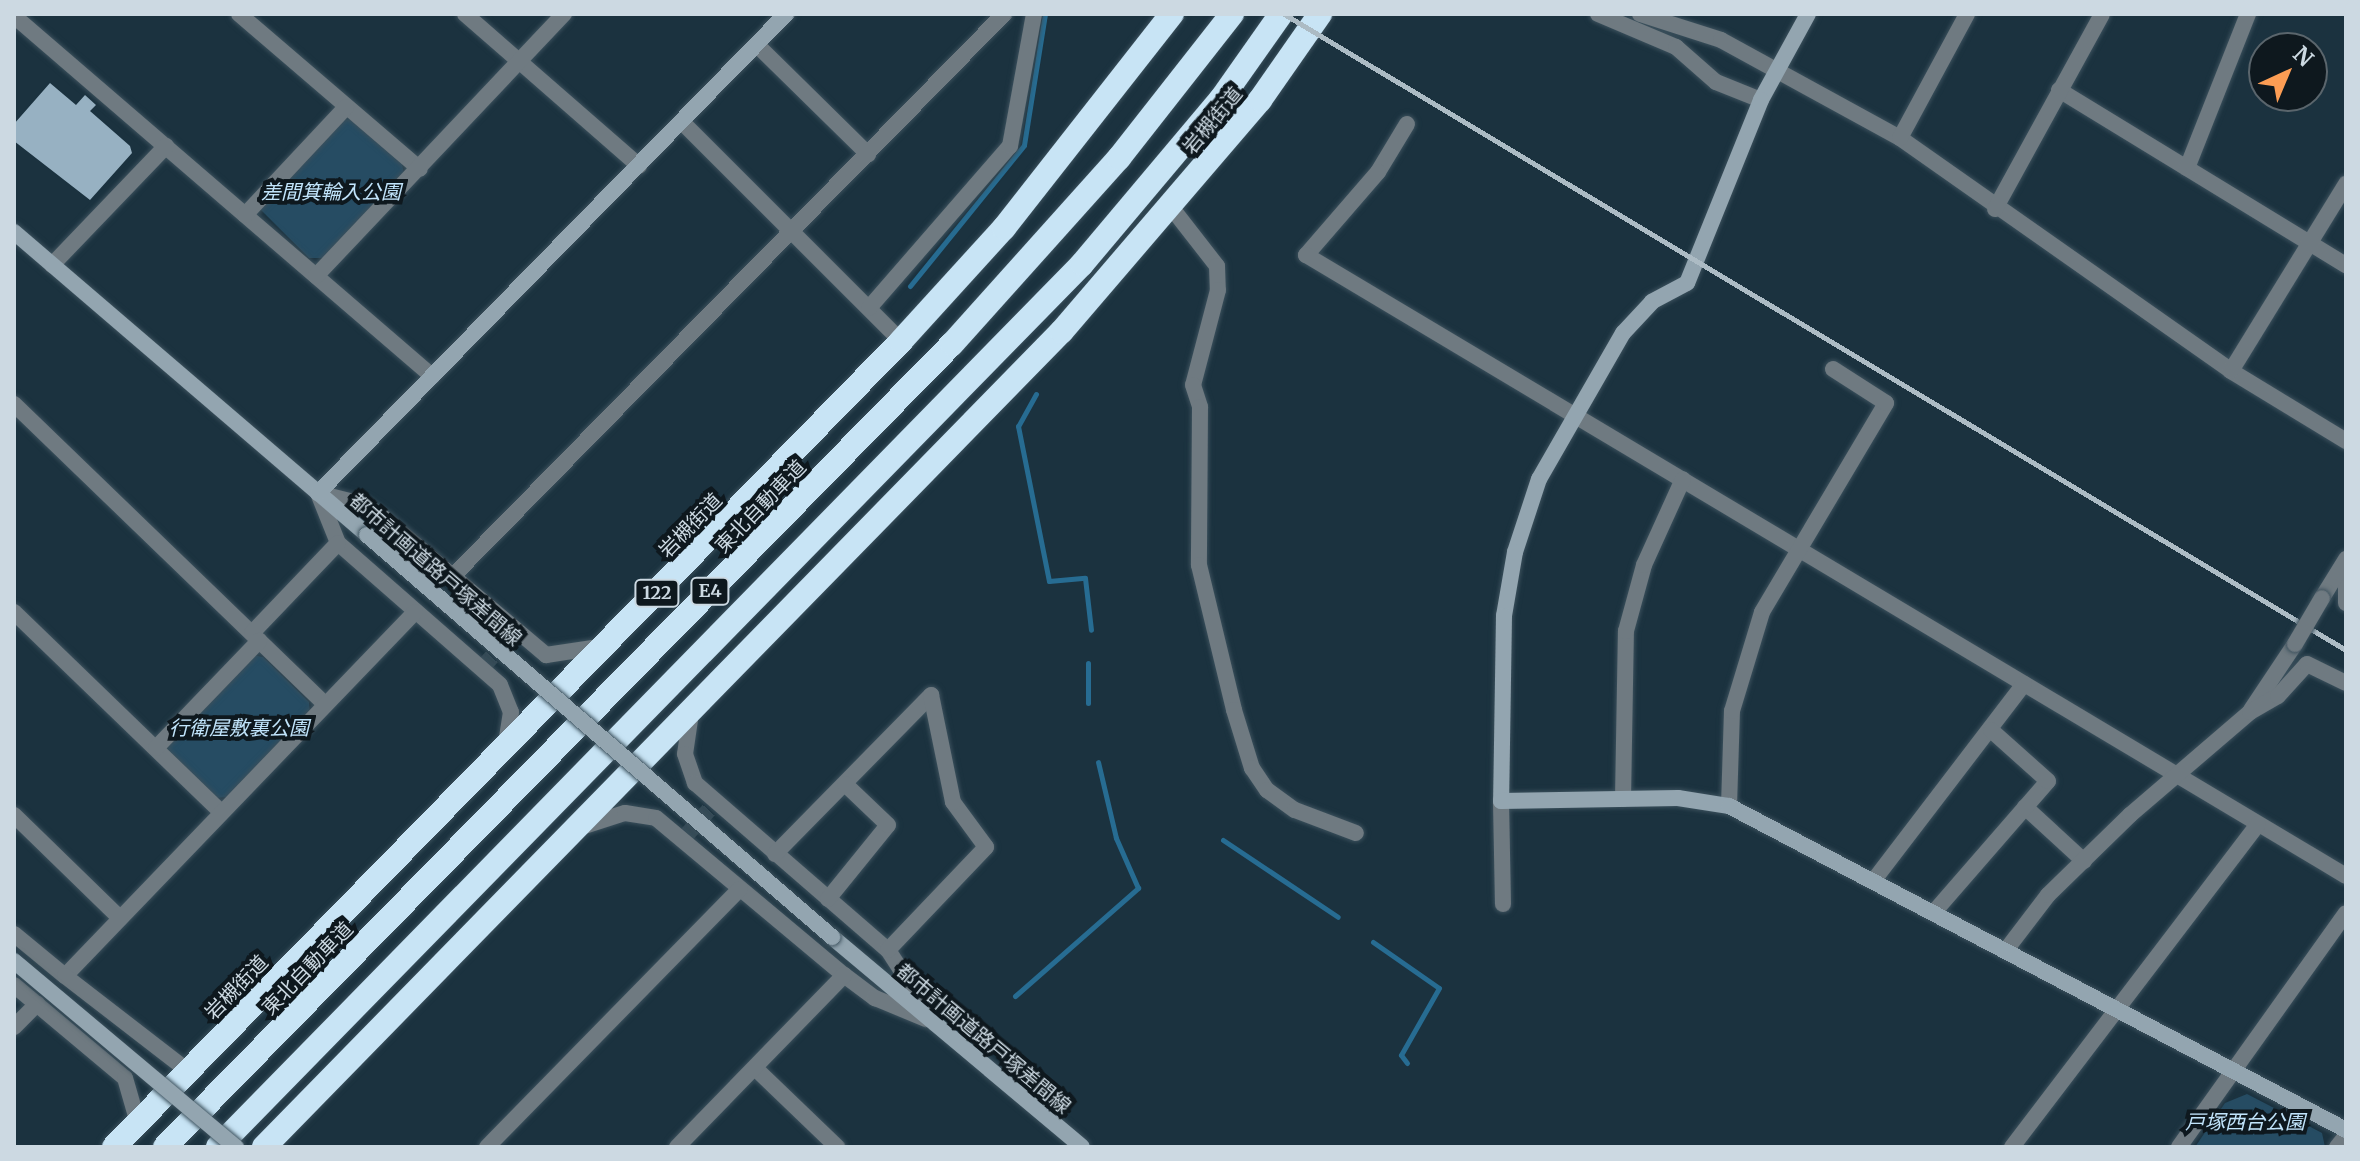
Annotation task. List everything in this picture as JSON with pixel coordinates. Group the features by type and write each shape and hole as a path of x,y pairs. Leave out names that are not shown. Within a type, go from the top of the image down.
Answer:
{"highway":[{"name":"岩槻街道","path":"114,1147 505,750 901,341 1004,228 1172,14"},
{"name":"東北自動車道","path":"165,1147 952,344 1119,158 1232,14"},
{"name":"E4","path":"218,1147 1072,274 1221,99 1281,14"},
{"name":"岩槻街道","path":"272,1144 693,707 1062,331 1260,100 1320,14"}],"street":[{"path":"239,14 420,169"},
{"path":"465,14 639,166"},
{"path":"316,276 523,63 564,14"},
{"path":"318,493 786,14"},
{"path":"453,576 1004,14"},
{"path":"869,308 1010,146 1034,14"},
{"path":"1598,14 1676,47 1716,82 1761,100"},
{"path":"1640,14 1721,40 1900,138 1995,209 2231,371 2346,441"},
{"path":"1503,904 1504,616 1515,552 1539,479 1574,414 1638,314 1687,283 1761,100 1808,14"},
{"path":"1900,138 1967,14"},
{"path":"1995,209 2102,14"},
{"path":"2187,168 2248,14"},
{"path":"14,16 432,376"},
{"path":"757,45 868,154"},
{"path":"2059,90 2346,265"},
{"path":"245,215 346,107"},
{"path":"682,122 901,341"},
{"path":"1407,124 1378,172 1306,255 2346,876"},
{"path":"52,265 166,146"},
{"path":"2231,371 2346,184"},
{"path":"1171,207 1217,266 1218,290 1193,385 1200,407 1199,565 1234,710 1252,768 1267,790 1295,810 1356,833"},
{"name":"都市計画道路戸塚差間線","path":"14,232 832,937 1082,1147"},
{"path":"1729,806 1732,711 1744,662 1798,548 1886,403 1833,369"},
{"path":"14,404 325,704"},
{"path":"1623,799 1626,631 1644,565 1683,479"},
{"path":"318,493 365,505 546,655 574,655 609,643"},
{"path":"318,493 338,543 500,685 511,712 505,750"},
{"path":"156,748 338,543"},
{"path":"2250,712 2346,559"},
{"path":"2346,574 2346,603"},
{"path":"14,612 220,811"},
{"path":"65,976 220,811 415,612"},
{"path":"2006,950 2084,861 2250,712 2278,696 2307,664 2346,683"},
{"path":"1874,880 2024,684"},
{"path":"775,854 931,695 953,802 986,847 888,950"},
{"path":"693,707 685,754 695,783 888,950 935,1023"},
{"path":"1935,911 2048,781 1991,730"},
{"path":"828,899 888,825 845,784"},
{"path":"1501,801 1623,799 1729,806 1935,911 2346,1130"},
{"path":"2025,807 2084,861"},
{"path":"14,815 120,918"},
{"path":"569,835 612,816 656,818 875,998 935,1023"},
{"path":"2012,1147 2258,824"},
{"path":"487,1147 740,889"},
{"path":"2179,1147 2346,913"},
{"path":"14,934 188,1071"},
{"path":"14,961 236,1147"},
{"path":"677,1147 844,975"},
{"path":"14,985 125,1078 138,1123"},
{"path":"14,1027 37,1004"},
{"path":"755,1068 837,1147"},
{"path":"2337,1147 2346,1136"}],"green space":[{"name":"差間箕輪入公園","path":"351,119 402,163 404,175 324,258 309,258 258,207 341,120"},
{"name":"行衛屋敷裏公園","path":"252,655 263,657 309,702 310,713 229,797 216,798 167,751 168,742"},
{"name":"戸塚西台公園","path":"2247,1094 2322,1133 2325,1147 2195,1147 2225,1103"}],"building":[{"path":"50,83 76,105 85,95 96,105 90,111 130,146 132,153 90,200 14,141 14,124"}],"waterway":[{"path":"910,286 1024,145 1045,14"},
{"path":"1036,394 1018,426 1049,581 1085,578 1091,630"},
{"path":"1088,663 1088,703"},
{"path":"1015,996 1138,888 1116,838 1098,762"},
{"path":"1223,840 1338,917"},
{"path":"1373,942 1439,988 1401,1055 1407,1063"}],"tunnel":[{"path":"481,669 515,631"},
{"path":"682,840 716,802"}],"railway":[{"path":"1284,14 2346,650"}]}
